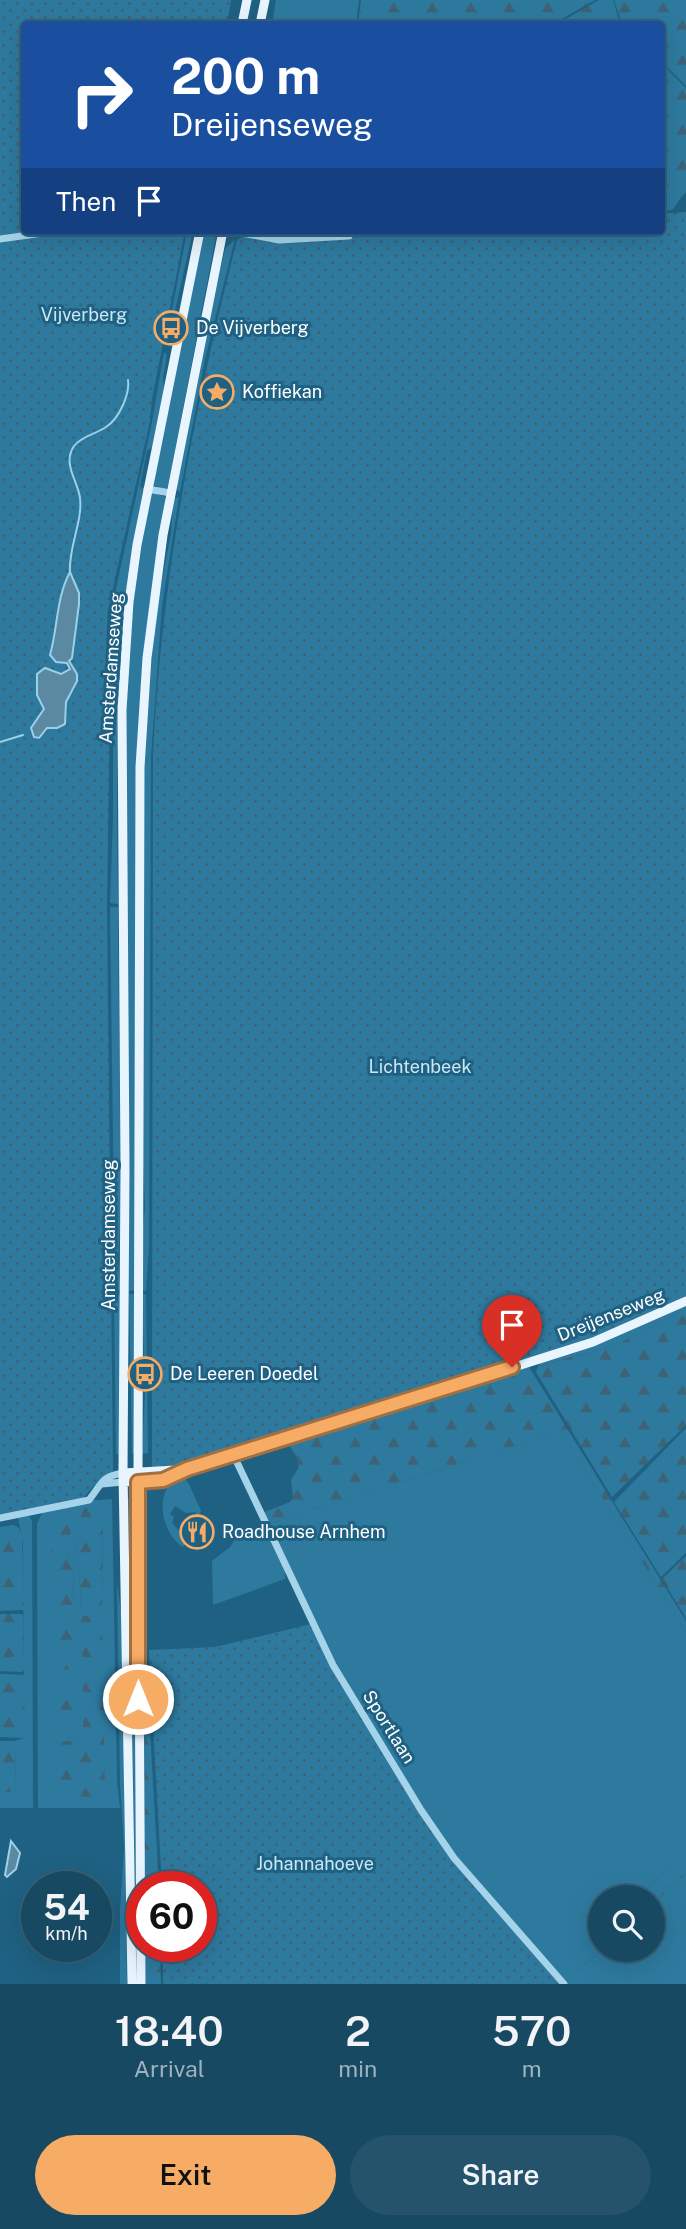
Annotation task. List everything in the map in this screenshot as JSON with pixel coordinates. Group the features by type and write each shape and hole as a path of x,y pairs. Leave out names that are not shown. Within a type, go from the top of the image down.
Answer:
{"main road":[{"path":"243,21 247,0"},
{"path":"261,21 265,0"},
{"name":"Amsterdamseweg","path":"132,1984 123,1478 125,1169 121,710 129,602 147,489 199,235"},
{"name":"Amsterdamseweg","path":"141,1984 138,1477 140,767 150,632 171,493 222,235"},
{"name":"Dreijenseweg","path":"123,1478 187,1469 234,1456 593,1342 686,1301"}],"street":[{"path":"0,239 28,235"},
{"path":"252,235 279,240 349,236"},
{"path":"147,489 171,493"},
{"name":"Sportlaan","path":"234,1456 333,1665 414,1799 454,1858 564,1984"},
{"path":"0,1517 89,1500 98,1485 110,1476 123,1478"}],"green space":[{"path":"0,0 231,0 228,21 21,21 21,234 0,237"},
{"path":"276,0 359,0 356,21 272,21"},
{"path":"361,0 595,0 558,21 358,21"},
{"path":"599,0 613,0 619,21 562,21"},
{"path":"614,0 686,0 686,86 665,65 665,21 621,21"},
{"path":"665,67 686,88 686,192 672,210 665,211"},
{"name":"Lichtenbeek","path":"686,212 686,1298 592,1339 195,1464 152,1467 153,756 157,691 163,625 182,496 207,367 237,240 244,236 299,242 386,235 665,235 665,214"},
{"name":"Vijverberg","path":"42,235 184,235 150,421 107,622 110,703 107,906 113,1471 99,1480 82,1499 0,1515 0,241"},
{"path":"186,235 192,235 170,332"},
{"path":"203,235 216,235 168,487 164,489 152,485"},
{"path":"235,239 205,359 180,492 176,489 204,342 225,249"},
{"path":"164,352 167,355 164,390 152,447 147,451 140,486 143,490 126,612 118,735 117,818 113,818 110,617 152,422"},
{"path":"150,494 166,497 136,768 134,1290 129,1291 125,710 133,603"},
{"path":"179,497 162,606 151,756 149,1247 146,1291 142,1291 145,1208 142,1142 144,756 159,595 171,534 173,499"},
{"path":"113,818 117,818 118,904 110,903"},
{"path":"110,907 118,907 121,1205 118,1262 120,1290 115,1291"},
{"path":"114,1294 120,1295 120,1454 116,1454"},
{"path":"129,1294 134,1294 134,1454 132,1453"},
{"path":"142,1294 146,1294 148,1453 142,1454 145,1394"},
{"path":"686,1305 686,1309 617,1345 539,1366 540,1362 606,1341"},
{"path":"686,1309 686,1425 612,1497 536,1372 540,1362 540,1366 617,1345"},
{"path":"529,1367 686,1621 686,1632 561,1431 268,1524 262,1513 290,1502 293,1498 291,1480 299,1467 287,1442"},
{"path":"686,1428 686,1553 661,1577 614,1502"},
{"path":"561,1431 686,1632 686,1853 651,1885 588,1885 588,1943 557,1972 445,1843 342,1677 268,1524"},
{"path":"183,1476 201,1511 198,1517 195,1512 186,1513 175,1506 170,1514 174,1517 172,1523 188,1541 183,1547 169,1531 163,1499 173,1481"},
{"path":"128,1498 134,1636 135,1871"},
{"path":"112,1499 117,1782 120,1808 38,1808 37,1524 43,1511 81,1504 81,1529 75,1548 79,1566 81,1609 102,1609 103,1514 99,1500","holes":["69,1555 73,1566 74,1609 52,1610 52,1578","84,1720 105,1796 53,1743 77,1740 83,1731"]},
{"path":"99,1500 103,1514 102,1609 81,1610 79,1566 75,1548 81,1529 81,1504"},
{"path":"28,1514 32,1521 33,1808 0,1808 0,1792 16,1791 15,1741 24,1738 23,1543 18,1517"},
{"path":"74,1517 68,1544 52,1566 51,1521"},
{"path":"262,1524 285,1571 285,1579 213,1605 212,1561 230,1547 237,1536"},
{"path":"13,1525 19,1528 22,1536 24,1610 0,1611 0,1527"},
{"path":"70,1554 73,1566 74,1610 52,1610 52,1578"},
{"path":"686,1556 686,1618 662,1579"},
{"path":"117,1583 122,1619 127,1984 120,1984 120,1910 124,1849 120,1782"},
{"path":"0,1614 23,1616 22,1672 0,1671"},
{"path":"52,1616 75,1616 76,1669 52,1670"},
{"path":"81,1616 102,1616 103,1668 83,1669"},
{"name":"Johannahoeve","path":"311,1624 419,1811 562,1984 163,1984 163,1962 217,1962 217,1871 161,1871 149,1650 215,1647"},
{"path":"145,1663 146,1663 158,1871 144,1871"},
{"path":"0,1674 25,1675 24,1738 0,1737"},
{"path":"76,1675 77,1729 70,1735 53,1737 52,1677"},
{"path":"83,1675 103,1675 105,1797 53,1796 53,1743 77,1740 83,1731"},
{"path":"0,1741 15,1741 16,1791 0,1792"},
{"path":"686,1853 686,1874 665,1892 665,1885 651,1885"},
{"path":"686,1874 686,1984 565,1982 588,1962 665,1962 665,1892"},
{"path":"588,1943 588,1962 565,1982 557,1972"},
{"path":"144,1962 160,1962 161,1984 145,1984"}],"shaded area":[{"path":"70,572 79,593 72,658 69,661 77,674 77,681 66,702 65,724 57,728 47,728 39,738 34,737 31,728 44,709 37,695 37,674 45,668 61,674 70,669 67,663 56,662 50,655 62,592"},
{"path":"11,1841 20,1853 16,1869 7,1877 5,1875"}],"waterway":[{"path":"70,573 80,507 79,492 70,466 71,453 77,443 106,427 115,418 125,399 128,380"},
{"path":"0,742 23,735"}],"place":[{"name":"De Vijverberg","path":"171,328"},
{"name":"Koffiekan","path":"217,392"},
{"name":"De Leeren Doedel","path":"145,1374"},
{"name":"Roadhouse Arnhem","path":"197,1532"}],"route":[{"path":"138,1699 138,1482 163,1480 187,1469 512,1367"}]}
